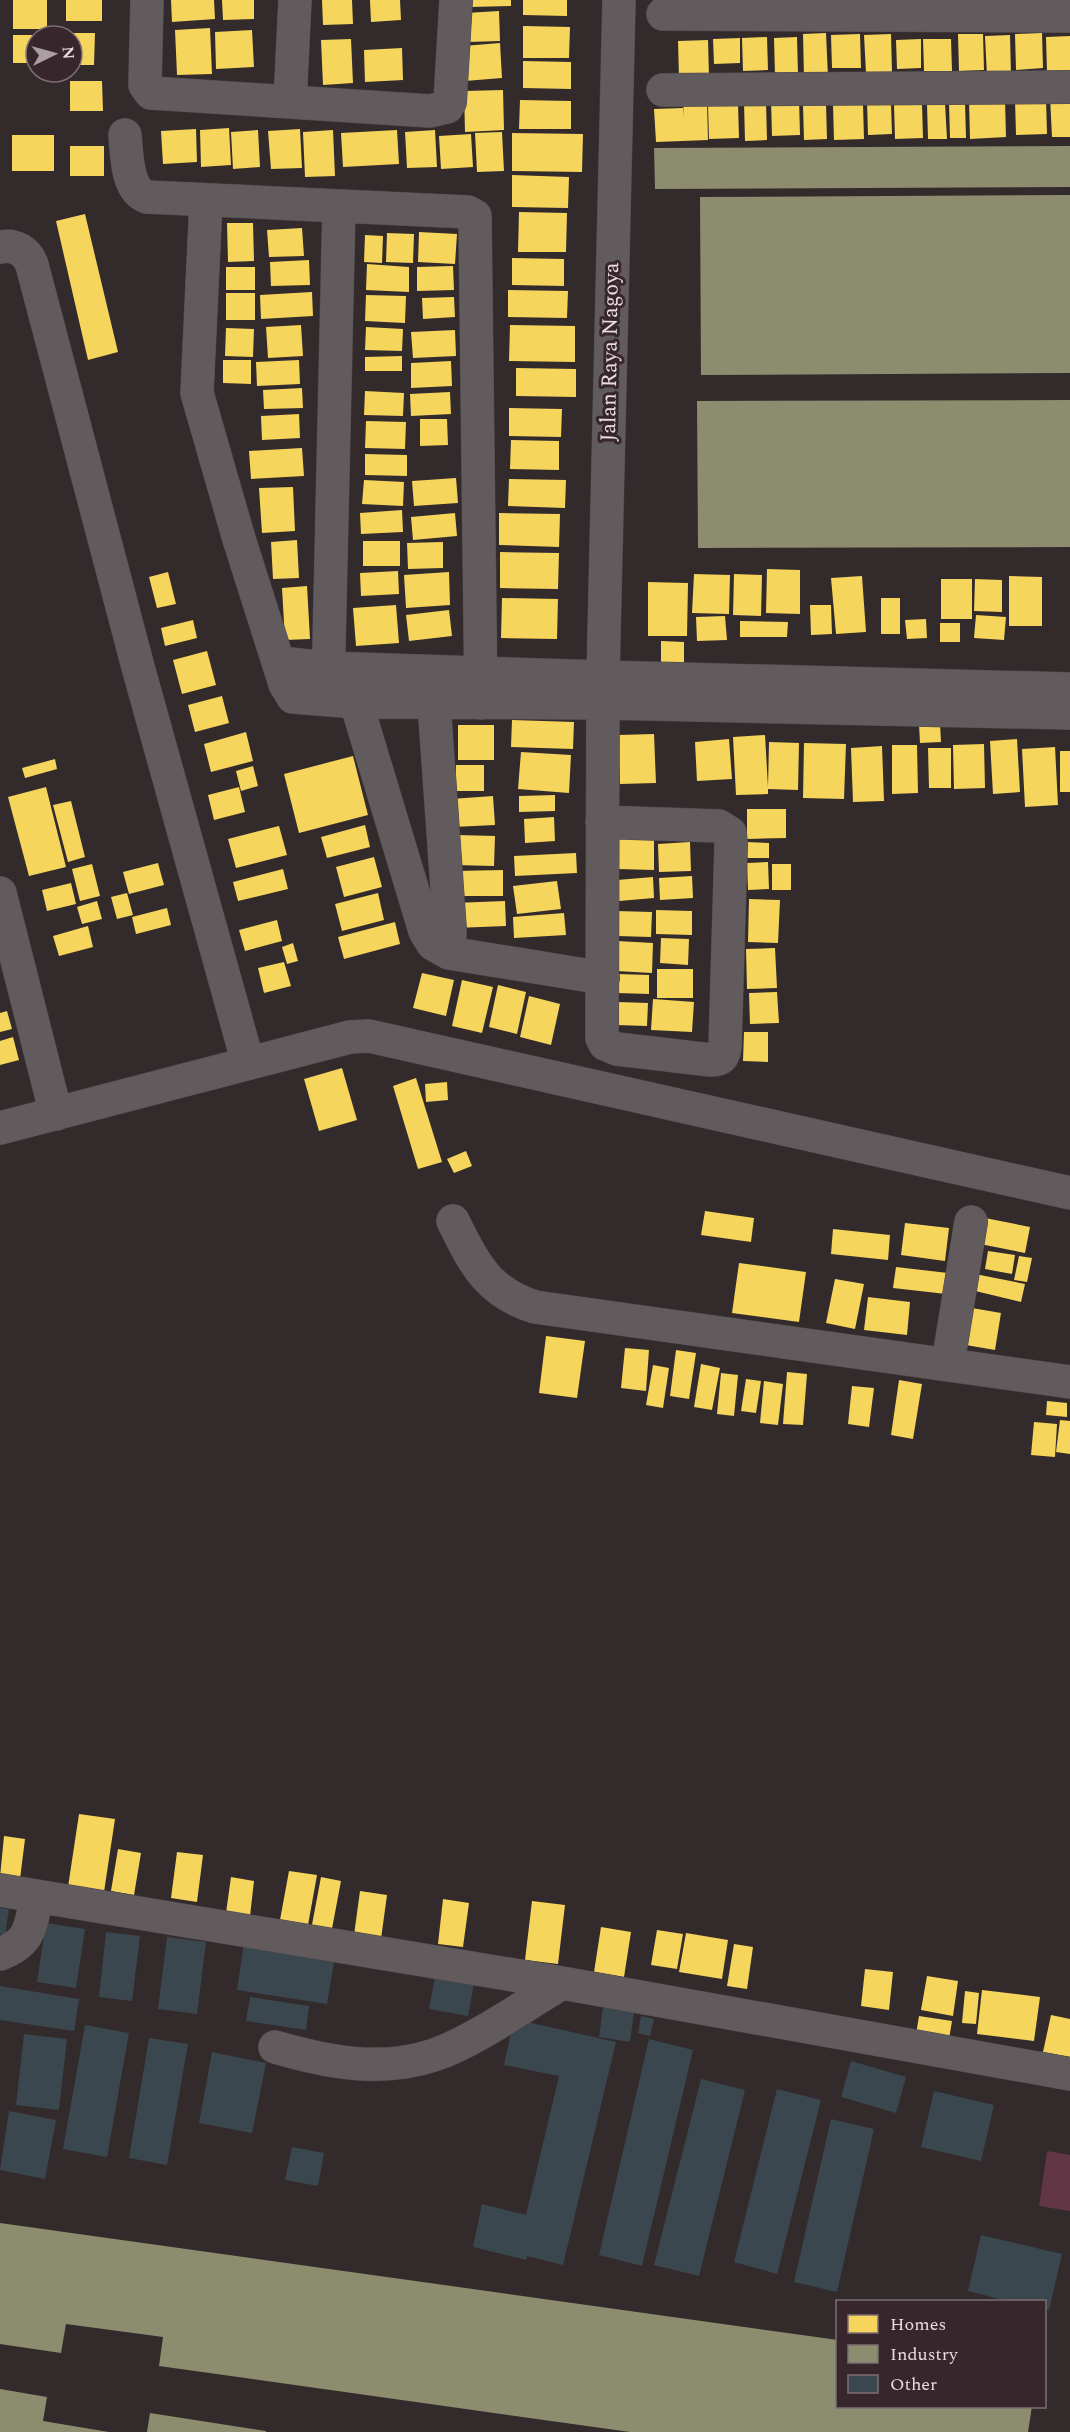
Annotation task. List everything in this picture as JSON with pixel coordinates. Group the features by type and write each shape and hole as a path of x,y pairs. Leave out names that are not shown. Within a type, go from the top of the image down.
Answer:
{"street":[{"path":"147,0 145,85 148,92 430,111 447,107 451,98 456,0"},
{"path":"290,102 295,0"},
{"name":"Jalan Raya Nagoya","path":"602,822 719,826 730,833 723,1056 717,1060 609,1047 602,1038 601,1030 603,978 602,822 603,690 619,0"},
{"path":"663,14 926,8 1057,11"},
{"path":"663,90 1070,87"},
{"path":"125,135 128,162 138,192 152,198 468,212 475,216 481,688"},
{"path":"206,201 198,393 285,684 293,697 434,704 481,688"},
{"path":"339,206 328,668 425,932 433,944 449,953 603,978"},
{"path":"0,248 10,246 18,249 26,254 32,265 138,667 248,1063"},
{"path":"279,663 481,688 1070,689"},
{"path":"603,690 1070,713"},
{"path":"434,704 450,930 449,953"},
{"path":"0,893 56,1114"},
{"path":"0,1128 350,1037 369,1036 1070,1193"},
{"path":"453,1221 476,1266 486,1278 504,1293 535,1307 948,1363 1070,1382"},
{"path":"948,1363 971,1222"},
{"path":"0,1890 562,1983 1070,2074"},
{"path":"0,1954 18,1947 28,1933 37,1896"},
{"path":"275,2047 319,2060 358,2064 397,2063 434,2055 474,2036 562,1983"}],"shaded area":[{"path":"1047,2151 1070,2155 1070,2211 1039,2206"}],"building: Homes":[{"path":"13,0 47,0 47,24 24,24 24,29 13,29"},
{"path":"66,0 102,0 102,21 66,21"},
{"path":"171,0 214,0 215,19 172,22"},
{"path":"222,0 254,0 254,19 223,20"},
{"path":"322,0 352,0 353,24 323,25"},
{"path":"370,0 400,0 401,20 371,22"},
{"path":"471,0 511,0 511,6 471,7"},
{"path":"523,0 567,0 567,16 523,15"},
{"path":"499,11 500,41 468,42 466,13"},
{"path":"523,26 570,27 569,58 523,58"},
{"path":"210,28 212,74 177,75 175,30"},
{"path":"252,30 254,67 216,69 215,32"},
{"path":"84,33 95,33 94,65 84,65"},
{"path":"826,33 828,77 804,78 803,34"},
{"path":"1042,33 1043,68 1016,70 1015,34"},
{"path":"860,34 861,68 832,68 831,35"},
{"path":"891,34 892,72 866,73 864,35"},
{"path":"958,34 983,34 984,70 959,71"},
{"path":"13,35 24,35 24,63 13,63"},
{"path":"1010,35 1011,75 987,76 985,36"},
{"path":"1070,36 1070,71 1047,72 1046,37"},
{"path":"767,37 768,70 743,71 742,38"},
{"path":"797,37 798,74 775,75 774,38"},
{"path":"740,38 740,63 714,64 713,39"},
{"path":"351,39 353,83 323,85 321,40"},
{"path":"921,39 921,68 897,69 896,40"},
{"path":"923,39 951,39 952,71 924,71"},
{"path":"708,40 709,76 679,77 678,41"},
{"path":"500,43 502,78 465,81 463,46"},
{"path":"402,48 403,80 365,82 364,50"},
{"path":"523,61 571,62 571,89 523,88"},
{"path":"102,81 103,111 70,111 70,84"},
{"path":"503,90 504,130 465,132 464,91"},
{"path":"1070,96 1070,137 1052,137 1050,97"},
{"path":"799,99 800,135 772,136 771,100"},
{"path":"1005,99 1006,137 970,139 969,100"},
{"path":"1046,99 1047,134 1016,135 1015,100"},
{"path":"520,100 571,101 571,129 519,129"},
{"path":"707,101 708,140 656,142 654,109 683,108 684,118 683,102"},
{"path":"766,102 767,140 745,141 744,103"},
{"path":"867,102 891,102 892,134 868,135"},
{"path":"965,102 966,138 950,138 949,103"},
{"path":"945,103 947,139 928,139 927,104"},
{"path":"738,104 739,138 709,139 708,105"},
{"path":"826,104 827,139 804,140 803,105"},
{"path":"863,104 864,139 834,140 833,105"},
{"path":"922,104 923,138 895,139 894,105"},
{"path":"229,128 231,165 201,167 200,130"},
{"path":"196,129 197,162 163,164 161,131"},
{"path":"300,129 302,168 271,169 268,131"},
{"path":"258,130 260,167 233,169 231,132"},
{"path":"333,130 335,176 305,177 303,132"},
{"path":"397,130 399,164 343,167 341,133"},
{"path":"435,130 437,167 407,168 405,132"},
{"path":"502,132 504,171 477,172 475,133"},
{"path":"512,133 583,134 582,172 512,171"},
{"path":"471,134 473,167 441,169 439,136"},
{"path":"12,135 54,135 54,171 12,171"},
{"path":"70,146 104,146 104,176 70,176"},
{"path":"512,175 569,177 568,208 512,207"},
{"path":"519,212 567,213 566,252 518,252"},
{"path":"85,214 118,352 88,360 56,221"},
{"path":"227,223 253,223 254,261 228,262"},
{"path":"302,228 304,256 269,257 267,230"},
{"path":"419,232 457,234 455,264 418,262"},
{"path":"387,233 414,234 413,263 386,262"},
{"path":"365,235 383,236 382,263 364,262"},
{"path":"512,258 564,259 564,286 512,285"},
{"path":"309,260 310,285 271,286 270,262"},
{"path":"367,264 409,267 409,292 366,290"},
{"path":"453,266 454,290 417,291 417,267"},
{"path":"226,267 255,267 255,290 226,290"},
{"path":"508,290 568,291 567,318 508,317"},
{"path":"312,292 313,316 261,319 260,295"},
{"path":"226,293 255,293 255,320 226,320"},
{"path":"366,295 406,296 405,323 365,321"},
{"path":"454,297 455,317 423,319 422,298"},
{"path":"301,325 303,356 268,358 266,327"},
{"path":"510,325 575,326 575,362 509,361"},
{"path":"366,327 403,329 402,351 365,350"},
{"path":"226,328 254,329 253,357 225,356"},
{"path":"455,330 456,356 413,358 411,332"},
{"path":"402,356 402,371 365,371 365,357"},
{"path":"223,360 251,360 251,384 223,383"},
{"path":"299,360 300,384 257,386 256,362"},
{"path":"451,361 452,386 411,388 411,363"},
{"path":"516,368 576,369 576,397 516,396"},
{"path":"302,388 303,408 264,409 263,390"},
{"path":"365,391 404,393 403,416 364,415"},
{"path":"450,392 451,414 411,416 410,394"},
{"path":"509,408 562,409 561,437 509,436"},
{"path":"299,414 300,438 262,440 261,416"},
{"path":"420,419 447,419 448,445 420,446"},
{"path":"366,421 406,422 405,449 365,448"},
{"path":"511,440 559,441 559,470 510,469"},
{"path":"302,448 304,476 251,479 249,451"},
{"path":"365,454 407,455 407,476 365,475"},
{"path":"456,478 458,503 414,506 412,481"},
{"path":"509,479 566,480 565,508 508,506"},
{"path":"364,480 404,482 403,506 362,504"},
{"path":"293,487 295,531 262,533 259,488"},
{"path":"402,510 403,532 361,534 360,513"},
{"path":"455,513 457,536 413,540 411,517"},
{"path":"499,513 560,514 559,547 499,545"},
{"path":"297,540 299,578 273,579 271,542"},
{"path":"363,541 400,541 400,566 363,566"},
{"path":"443,542 443,568 408,569 407,543"},
{"path":"500,552 559,553 558,589 500,588"},
{"path":"767,569 800,570 800,614 766,613"},
{"path":"398,571 399,594 361,596 360,573"},
{"path":"168,572 176,604 157,608 149,577"},
{"path":"449,572 450,605 406,608 404,575"},
{"path":"694,574 730,575 729,614 692,613"},
{"path":"734,574 762,575 761,616 733,615"},
{"path":"862,576 866,632 836,634 831,578"},
{"path":"1009,576 1042,577 1042,626 1009,626"},
{"path":"941,579 972,579 972,619 941,619"},
{"path":"975,579 1002,580 1002,612 974,611"},
{"path":"648,582 688,583 687,636 648,636"},
{"path":"307,586 310,639 285,640 282,588"},
{"path":"502,598 558,599 557,639 501,638"},
{"path":"881,598 900,598 900,634 881,634"},
{"path":"396,605 399,643 356,646 353,608"},
{"path":"810,605 831,605 832,634 811,635"},
{"path":"449,610 452,636 409,641 406,615"},
{"path":"976,615 1006,617 1004,640 974,638"},
{"path":"725,616 727,640 697,641 696,617"},
{"path":"926,619 927,638 907,639 905,620"},
{"path":"193,620 197,638 165,646 161,628"},
{"path":"740,621 788,622 787,637 740,637"},
{"path":"940,623 960,623 960,642 940,642"},
{"path":"661,641 684,642 684,664 661,663"},
{"path":"207,651 216,685 182,694 173,660"},
{"path":"222,696 229,723 195,732 188,705"},
{"path":"512,720 574,722 573,749 511,747"},
{"path":"940,723 941,742 920,743 919,724"},
{"path":"458,725 494,725 494,760 458,760"},
{"path":"246,732 253,761 211,772 204,744"},
{"path":"654,734 656,783 620,784 618,735"},
{"path":"765,735 768,787 769,742 799,743 798,790 768,789 768,794 736,795 733,737"},
{"path":"729,739 732,779 697,781 695,742"},
{"path":"1017,739 1020,792 993,794 990,741"},
{"path":"804,743 846,744 844,799 803,798"},
{"path":"984,744 985,788 954,789 953,745"},
{"path":"892,745 917,745 918,793 892,794"},
{"path":"882,746 884,801 853,802 851,748"},
{"path":"1055,747 1058,805 1025,807 1022,749"},
{"path":"928,748 951,748 951,788 929,788"},
{"path":"1060,751 1070,751 1070,792 1060,792"},
{"path":"521,752 571,755 569,793 518,789"},
{"path":"353,756 368,815 299,833 284,774"},
{"path":"55,759 57,769 25,778 22,768"},
{"path":"456,765 484,765 484,791 456,791"},
{"path":"253,766 258,786 241,791 236,771"},
{"path":"46,787 66,867 29,876 8,797"},
{"path":"239,787 245,812 214,820 208,795"},
{"path":"555,795 555,811 519,812 519,796"},
{"path":"493,796 495,825 453,827 451,799"},
{"path":"71,801 85,857 68,862 53,805"},
{"path":"747,809 786,809 786,838 747,839"},
{"path":"554,817 555,841 525,843 524,819"},
{"path":"365,825 370,847 327,858 321,837"},
{"path":"279,826 287,855 236,868 228,839"},
{"path":"456,835 495,836 494,866 454,865"},
{"path":"618,839 654,839 654,870 618,869"},
{"path":"690,842 691,871 659,872 658,844"},
{"path":"746,842 769,843 769,858 746,858"},
{"path":"576,853 577,873 515,876 514,856"},
{"path":"374,857 382,887 344,897 336,867"},
{"path":"768,862 769,889 748,890 747,863"},
{"path":"158,863 164,885 129,894 123,872"},
{"path":"92,864 100,896 80,901 72,869"},
{"path":"772,864 791,864 791,890 772,890"},
{"path":"283,869 288,889 238,901 233,882"},
{"path":"503,870 503,896 455,896 454,871"},
{"path":"692,876 693,898 660,900 659,878"},
{"path":"653,877 654,898 619,901 617,880"},
{"path":"557,881 561,909 517,914 513,886"},
{"path":"71,883 76,904 47,911 42,890"},
{"path":"127,893 133,915 117,919 111,897"},
{"path":"378,893 384,920 342,931 335,904"},
{"path":"749,899 780,900 778,943 748,942"},
{"path":"97,901 102,919 82,924 77,907"},
{"path":"505,901 506,926 455,928 454,903"},
{"path":"167,908 171,925 136,934 132,917"},
{"path":"656,910 692,911 692,935 656,934"},
{"path":"616,911 652,912 651,937 616,936"},
{"path":"564,913 566,935 514,938 513,917"},
{"path":"277,920 282,941 245,951 239,930"},
{"path":"395,922 400,944 344,959 338,937"},
{"path":"88,926 93,947 59,956 53,936"},
{"path":"661,938 689,939 688,965 660,963"},
{"path":"617,941 653,943 652,973 616,971"},
{"path":"293,943 298,961 287,964 282,947"},
{"path":"775,948 777,988 747,989 746,949"},
{"path":"284,962 291,986 264,993 258,968"},
{"path":"657,969 693,969 693,998 657,998"},
{"path":"422,973 454,980 446,1016 413,1008"},
{"path":"617,974 649,975 649,994 617,993"},
{"path":"462,980 493,987 482,1033 452,1026"},
{"path":"498,985 526,992 517,1034 489,1027"},
{"path":"777,992 779,1023 750,1024 749,993"},
{"path":"529,996 560,1004 551,1045 520,1037"},
{"path":"653,999 694,1002 692,1032 651,1030"},
{"path":"617,1002 648,1003 647,1026 616,1025"},
{"path":"7,1011 12,1029 0,1032 0,1013"},
{"path":"744,1032 768,1032 768,1062 743,1061"},
{"path":"13,1037 19,1060 0,1065 0,1041"},
{"path":"342,1068 357,1120 319,1131 304,1079"},
{"path":"416,1078 442,1162 418,1169 393,1086"},
{"path":"447,1082 448,1100 426,1102 425,1084"},
{"path":"466,1151 472,1166 454,1173 447,1159"},
{"path":"705,1211 754,1218 751,1242 701,1235"},
{"path":"980,1217 1030,1227 1025,1253 975,1243"},
{"path":"905,1223 949,1228 945,1261 901,1255"},
{"path":"833,1229 890,1235 888,1260 831,1254"},
{"path":"988,1251 1015,1255 1012,1274 985,1269"},
{"path":"1019,1256 1032,1258 1027,1282 1014,1280"},
{"path":"739,1263 806,1272 799,1322 732,1313"},
{"path":"896,1267 948,1273 946,1294 893,1288"},
{"path":"970,1273 1025,1284 1021,1302 967,1289"},
{"path":"835,1279 864,1284 855,1329 826,1323"},
{"path":"868,1297 910,1302 907,1335 864,1330"},
{"path":"966,1307 1001,1313 995,1350 960,1344"},
{"path":"546,1336 585,1341 577,1398 539,1393"},
{"path":"625,1348 649,1350 646,1391 621,1388"},
{"path":"676,1350 696,1353 689,1399 670,1396"},
{"path":"701,1364 720,1368 712,1410 694,1407"},
{"path":"653,1365 669,1368 663,1408 646,1405"},
{"path":"787,1372 807,1374 803,1425 783,1424"},
{"path":"721,1373 738,1375 734,1416 717,1414"},
{"path":"746,1379 761,1381 756,1413 741,1411"},
{"path":"899,1380 922,1384 913,1439 891,1435"},
{"path":"764,1381 783,1384 778,1425 760,1423"},
{"path":"852,1386 874,1388 869,1427 848,1424"},
{"path":"1047,1401 1067,1403 1067,1417 1046,1415"},
{"path":"1060,1420 1070,1421 1070,1454 1056,1452"},
{"path":"1034,1422 1057,1424 1055,1457 1031,1455"},
{"path":"79,1814 115,1819 104,1892 68,1887"},
{"path":"4,1836 25,1839 20,1879 0,1877"},
{"path":"118,1849 141,1853 134,1895 111,1891"},
{"path":"177,1852 203,1855 197,1902 171,1898"},
{"path":"289,1871 317,1875 308,1925 280,1920"},
{"path":"231,1877 254,1881 250,1916 226,1913"},
{"path":"321,1877 341,1881 331,1934 311,1930"},
{"path":"360,1891 387,1895 381,1939 354,1935"},
{"path":"443,1899 469,1903 463,1947 438,1944"},
{"path":"532,1901 565,1905 558,1964 525,1960"},
{"path":"601,1927 631,1932 624,1977 594,1972"},
{"path":"657,1930 683,1934 677,1969 651,1965"},
{"path":"686,1933 728,1940 722,1979 679,1972"},
{"path":"734,1944 753,1947 747,1989 727,1986"},
{"path":"865,1969 893,1972 889,2010 861,2006"},
{"path":"927,1976 958,1981 953,2016 921,2010"},
{"path":"982,1990 1040,1997 1034,2041 977,2034"},
{"path":"965,1991 979,1993 976,2024 962,2023"},
{"path":"1051,2015 1070,2019 1070,2057 1043,2052"},
{"path":"919,2016 952,2021 949,2039 916,2034"}],"building: Industry":[{"path":"1070,146 1070,187 655,189 654,148"},
{"path":"1070,195 1070,373 701,375 700,197"},
{"path":"1070,400 1070,547 698,548 697,401"},
{"path":"0,2223 836,2340 836,2408 1032,2408 1028,2432 630,2432 159,2366 163,2337 66,2324 61,2353 0,2344"},
{"path":"0,2389 47,2397 43,2421 109,2432 0,2432"},
{"path":"150,2413 266,2431 266,2432 147,2432"}],"building: Other":[{"path":"0,1908 9,1909 5,1935 0,1934"},
{"path":"46,1923 85,1929 76,1988 37,1982"},
{"path":"106,1932 140,1936 132,2001 99,1997"},
{"path":"245,1935 336,1950 327,2004 237,1990"},
{"path":"167,1937 206,1942 197,2014 158,2009"},
{"path":"436,1971 475,1978 468,2016 429,2009"},
{"path":"0,1986 79,1999 74,2031 0,2020"},
{"path":"250,1997 309,2006 306,2030 246,2021"},
{"path":"603,2007 634,2012 630,2042 599,2037"},
{"path":"641,2016 654,2019 650,2036 638,2033"},
{"path":"514,2019 616,2042 563,2265 527,2256 526,2260 473,2247 482,2204 526,2215 559,2076 504,2065"},
{"path":"85,2025 129,2033 107,2157 63,2149"},
{"path":"24,2034 67,2039 59,2110 16,2105"},
{"path":"149,2038 188,2044 167,2165 129,2158"},
{"path":"649,2039 693,2050 642,2266 599,2255"},
{"path":"212,2052 266,2063 252,2133 199,2123"},
{"path":"851,2061 906,2077 896,2113 841,2097"},
{"path":"701,2079 745,2090 699,2276 654,2265"},
{"path":"777,2089 821,2100 777,2274 734,2262"},
{"path":"934,2091 994,2105 981,2161 921,2147"},
{"path":"9,2111 56,2120 45,2179 0,2170"},
{"path":"831,2119 874,2129 837,2292 794,2282"},
{"path":"292,2147 324,2153 318,2186 285,2180"},
{"path":"981,2235 1062,2254 1049,2310 1046,2309 1046,2300 1003,2300 968,2291"}]}
